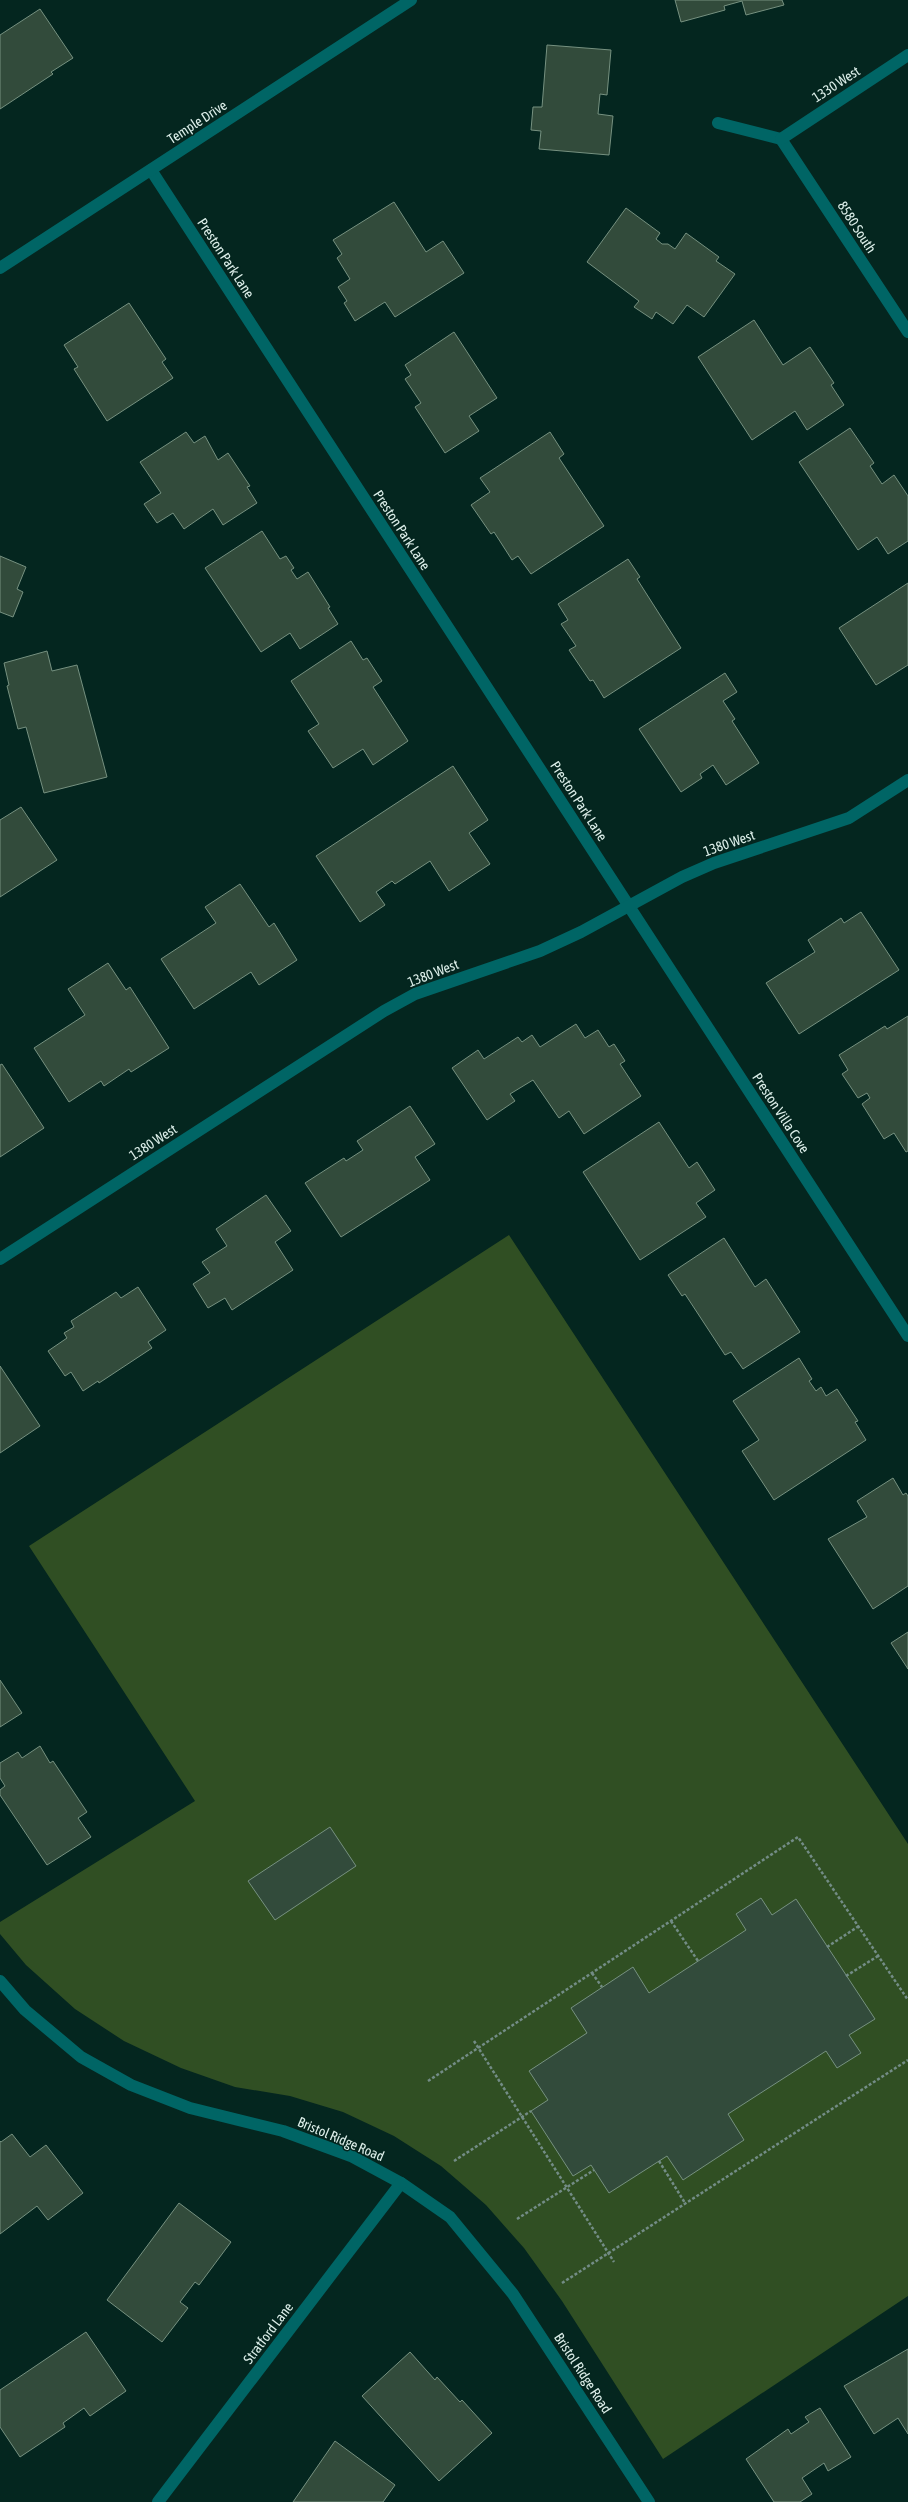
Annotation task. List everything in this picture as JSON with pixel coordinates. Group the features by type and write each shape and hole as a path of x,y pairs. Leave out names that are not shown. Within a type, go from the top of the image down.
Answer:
{"street":[{"name":"Temple Drive","path":"0,268 411,0"},
{"name":"1330 West","path":"781,138 908,55"},
{"path":"718,123 781,138"},
{"name":"8580 South","path":"781,138 908,332"},
{"name":"Preston Park Lane","path":"151,170 629,906"},
{"name":"1380 West","path":"0,1259 384,1011 415,994 540,951 581,932 682,877 714,863 849,818 908,780"},
{"name":"Preston Villa Cove","path":"629,906 908,1336"},
{"name":"Bristol Ridge Road","path":"0,1981 25,2010 81,2057 131,2085 190,2108 283,2131 351,2156 401,2182 450,2217 513,2294 649,2502"},
{"name":"Stratford Lane","path":"158,2502 401,2182"}],"path":[{"path":"428,2081 798,1837 908,2000"},
{"path":"671,1921 698,1961"},
{"path":"827,1947 858,1926"},
{"path":"846,1976 878,1956"},
{"path":"592,1972 602,1987"},
{"path":"474,2041 614,2262"},
{"path":"562,2283 908,2060"},
{"path":"454,2161 531,2111"},
{"path":"659,2161 685,2203"},
{"path":"517,2220 594,2170"}],"green space":[{"path":"509,1235 908,1844 908,2296 663,2459 562,2301 524,2248 486,2205 441,2166 394,2136 343,2112 290,2096 235,2087 181,2068 124,2041 75,2009 26,1965 0,1934 0,1922 195,1801 29,1546"}],"building":[{"path":"675,0 782,0 784,5 746,15 742,1 724,6 725,10 681,22"},
{"path":"40,9 73,58 51,72 53,74 0,109 0,35"},
{"path":"547,45 611,50 607,95 600,94 598,114 613,116 609,155 539,149 541,131 531,130 533,107 542,107"},
{"path":"394,202 426,252 443,241 464,273 395,317 385,302 355,321 344,303 347,301 338,287 350,279 337,258 342,254 333,240"},
{"path":"626,208 660,233 656,239 662,244 668,244 675,249 686,233 719,257 716,261 735,274 704,317 687,305 673,324 656,312 652,319 634,307 639,301 587,262"},
{"path":"129,303 166,359 162,362 173,378 107,421 74,369 78,367 64,345"},
{"path":"754,320 783,365 810,347 834,383 831,385 844,405 807,430 795,411 752,440 698,357"},
{"path":"454,332 497,398 469,416 479,431 445,453 415,407 421,403 405,379 411,375 405,365"},
{"path":"850,428 874,463 870,466 882,484 894,475 908,496 908,541 888,554 877,537 858,550 799,462"},
{"path":"186,432 194,443 205,436 218,460 228,453 250,486 247,487 257,503 223,525 213,509 184,529 173,513 157,523 144,504 161,493 140,462"},
{"path":"550,432 564,454 559,458 604,526 531,574 518,556 512,560 494,532 491,534 471,505 490,492 480,478"},
{"path":"262,531 280,559 286,556 294,568 291,570 297,579 308,572 330,607 328,608 338,624 300,649 290,633 261,652 205,568"},
{"path":"0,556 26,567 17,589 23,592 13,617 0,612"},
{"path":"628,559 640,577 637,579 681,648 604,698 593,680 590,681 569,650 576,646 561,624 568,620 558,604"},
{"path":"908,583 908,665 876,685 839,628"},
{"path":"351,641 363,660 367,658 382,681 373,687 408,741 373,765 363,749 333,768 308,731 319,724 291,681"},
{"path":"47,651 52,671 77,665 107,777 44,793 26,727 18,729 7,686 9,685 4,663"},
{"path":"725,673 737,692 723,701 735,719 732,721 759,763 726,785 713,765 700,774 702,778 681,792 639,729"},
{"path":"453,766 488,820 469,833 490,864 449,891 430,861 395,884 392,881 376,892 385,905 360,922 316,856"},
{"path":"21,807 57,860 0,897 0,820"},
{"path":"240,884 269,927 274,923 297,960 259,985 251,972 194,1009 161,959 216,923 205,907"},
{"path":"861,912 899,970 799,1034 766,983 815,952 808,940 841,918 844,923"},
{"path":"108,963 126,990 130,987 169,1048 131,1072 129,1069 104,1086 101,1081 69,1102 34,1048 85,1015 68,989"},
{"path":"908,1016 908,1151 906,1152 894,1133 884,1139 862,1104 870,1098 867,1093 858,1098 842,1074 848,1070 839,1055 885,1026 887,1029"},
{"path":"576,1024 585,1038 598,1030 609,1047 614,1044 625,1061 620,1064 641,1096 584,1134 569,1111 559,1118 533,1080 510,1094 515,1101 487,1120 452,1068 478,1050 484,1059 518,1037 522,1042 532,1035 540,1047"},
{"path":"2,1064 44,1128 0,1157 0,1065"},
{"path":"410,1106 435,1144 415,1157 430,1180 341,1237 305,1183 344,1158 346,1161 363,1150 357,1141"},
{"path":"659,1122 689,1168 697,1162 715,1190 696,1203 706,1217 640,1260 583,1172"},
{"path":"266,1195 291,1231 275,1242 293,1270 232,1310 225,1298 208,1308 193,1284 210,1273 202,1262 227,1246 216,1229"},
{"path":"724,1238 755,1287 766,1279 800,1332 743,1369 731,1352 725,1355 685,1294 682,1296 668,1275"},
{"path":"138,1287 166,1330 148,1342 152,1348 99,1383 98,1381 83,1391 71,1372 65,1376 48,1351 67,1338 64,1333 74,1327 71,1321 116,1292 121,1298"},
{"path":"799,1358 812,1379 809,1381 816,1391 821,1387 826,1396 837,1389 858,1421 855,1422 866,1440 774,1500 742,1451 759,1440 733,1401"},
{"path":"0,1366 40,1426 0,1453"},
{"path":"893,1478 903,1495 906,1493 908,1496 908,1586 873,1609 828,1539 867,1517 857,1501"},
{"path":"908,1632 908,1669 891,1643"},
{"path":"0,1680 22,1713 0,1727"},
{"path":"40,1746 50,1763 53,1761 87,1812 78,1818 91,1837 47,1865 0,1795 0,1790 5,1786 0,1778 0,1763 18,1752 22,1758"},
{"path":"330,1827 356,1866 275,1920 248,1881"},
{"path":"761,1898 772,1915 796,1899 875,2019 849,2035 861,2053 837,2068 826,2051 728,2114 744,2140 683,2180 667,2156 609,2193 591,2165 573,2176 531,2111 548,2100 529,2071 587,2033 571,2008 633,1967 649,1993 746,1930 736,1914"},
{"path":"12,2134 30,2157 46,2145 83,2193 48,2220 37,2206 0,2234 0,2141 1,2142"},
{"path":"179,2203 231,2242 199,2285 195,2282 180,2302 188,2308 162,2342 107,2300"},
{"path":"86,2332 126,2391 90,2416 84,2408 63,2423 65,2427 20,2457 0,2427 0,2390"},
{"path":"908,2349 908,2434 898,2418 874,2434 844,2386"},
{"path":"410,2352 435,2380 437,2377 460,2402 462,2400 492,2433 439,2481 362,2396"},
{"path":"820,2408 851,2457 828,2471 824,2463 802,2478 812,2494 800,2502 774,2502 746,2459 788,2429 791,2434 809,2422 805,2417"},
{"path":"335,2441 395,2485 383,2502 293,2502"}]}
